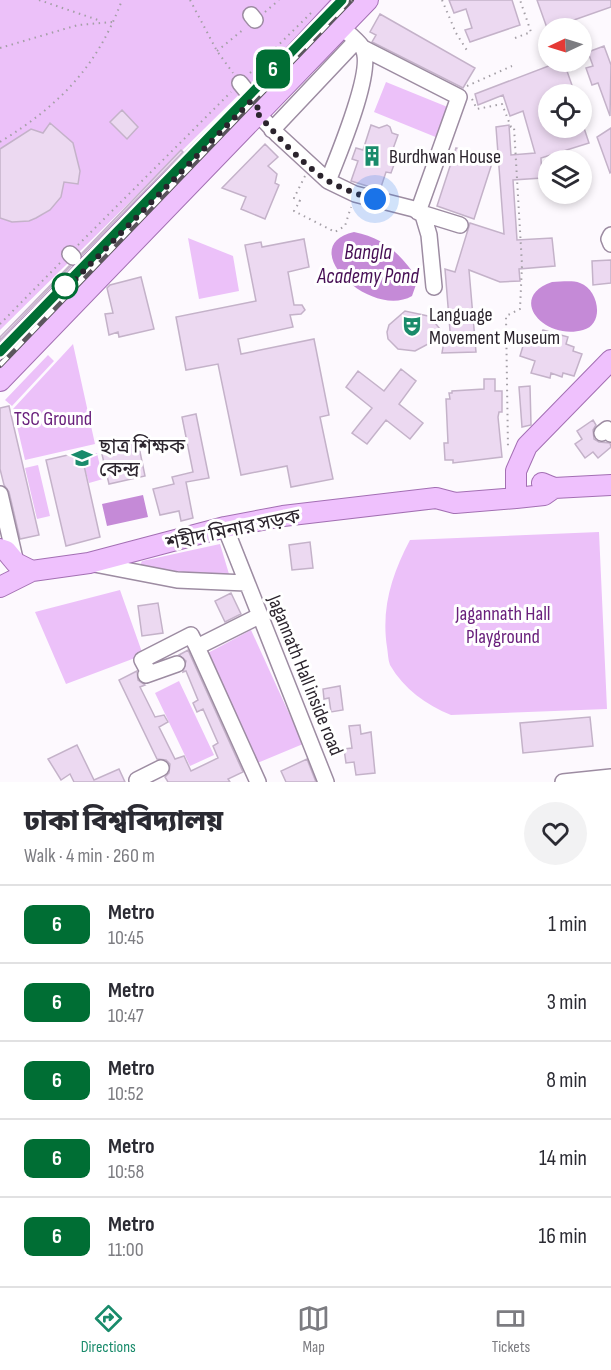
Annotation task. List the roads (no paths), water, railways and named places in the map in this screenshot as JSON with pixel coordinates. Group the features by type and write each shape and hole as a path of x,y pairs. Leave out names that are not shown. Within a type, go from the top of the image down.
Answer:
{"main road":[{"path":"0,357 260,113 329,17 345,0"},
{"path":"0,381 314,56 329,17 368,0"},
{"path":"516,485 527,447 611,360"},
{"name":"শহীদ মিনার সড়ক","path":"0,587 16,566 89,563 225,527 283,516 436,498 455,503 516,485 542,483 554,488 611,485"},
{"path":"0,549 6,551 16,566"}],"street":[{"path":"329,17 359,44 459,97 418,212"},
{"path":"260,113 328,70 359,44"},
{"path":"328,181 360,93 365,59 359,44"},
{"path":"314,56 328,70"},
{"path":"240,83 260,113 309,165 328,181 355,194 460,225"},
{"path":"418,212 423,215 427,225 434,287"},
{"path":"611,235 609,239 611,244"},
{"path":"0,495 16,566"},
{"name":"Jagannath Hall inside road","path":"225,527 326,782"},
{"path":"89,563 177,580 246,584"},
{"path":"197,653 259,616"},
{"path":"177,664 146,675 149,673 142,660 191,635 197,653 258,782"},
{"path":"138,782 161,768"},
{"path":"563,782 611,777"}],"water":[{"name":"Bangla Academy Pond","path":"354,232 375,238 391,248 405,262 418,279 412,296 395,301 377,298 360,290 345,278 335,265 332,251 337,240"},
{"path":"552,282 577,282 592,292 597,314 590,327 569,332 544,324 536,316 532,307 532,298 539,289"},
{"path":"143,495 148,517 107,526 102,504"}],"railway":[{"path":"0,365 351,0"},
{"path":"65,285 271,71"},
{"path":"0,352 46,304"}],"metro line":[{"name":"6","path":"0,352 198,145 342,0"}],"place":[{"name":"Burdhwan House","path":"372,156"},
{"name":"Language Movement Museum","path":"412,326"},
{"name":"ছাত্র শিক্ষক কেন্দ্র","path":"82,458"}],"park label":[{"name":"TSC Ground","path":"53,418"},
{"name":"Jagannath Hall Playground","path":"503,624"}]}
